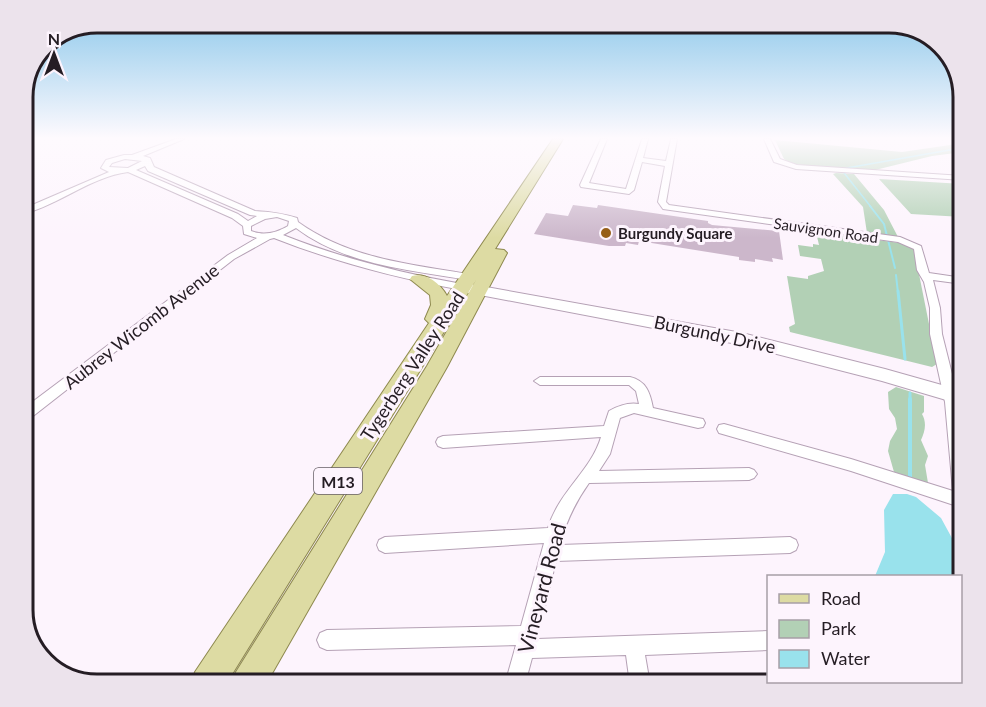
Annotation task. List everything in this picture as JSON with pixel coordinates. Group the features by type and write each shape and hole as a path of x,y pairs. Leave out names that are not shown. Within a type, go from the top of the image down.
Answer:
{"main road":[{"name":"Tygerberg Valley Road","path":"254,674 437,366 473,284 539,172"},
{"name":"Tygerberg Valley Road","path":"213,674 415,361 473,284 549,172"},
{"path":"415,361 420,340 441,304 441,296 436,290 418,279"},
{"name":"Burgundy Drive","path":"473,284 742,339 953,389"}],"street":[{"path":"86,183 100,172"},
{"path":"33,207 114,172"},
{"path":"134,172 236,216 247,229 257,236 271,236 331,258 418,279 473,284"},
{"path":"158,172 248,211 290,217 294,223 315,239 354,253 473,284"},
{"path":"588,172 583,183 585,186 628,192 635,172"},
{"name":"Sauvignon Road","path":"668,172 662,202 668,208 900,240 918,248 935,308 936,334 953,382"},
{"path":"852,172 953,177"},
{"path":"247,229 255,219 270,215"},
{"name":"Aubrey Wicomb Avenue","path":"33,409 231,256 271,236 287,231 294,223"},
{"name":"Aubrey Wicomb Avenue","path":"231,256 247,229"},
{"path":"926,276 953,280"},
{"path":"540,381 630,381 639,383 647,410"},
{"name":"Vineyard Road","path":"518,674 562,511 603,454 614,416 621,411 634,408 699,423"},
{"path":"724,429 953,497"},
{"path":"442,442 609,431"},
{"path":"586,477 749,474"},
{"path":"385,545 554,535"},
{"path":"549,553 790,545"},
{"path":"327,640 526,642 634,646 767,641"},
{"path":"634,646 638,674"}],"green space":[{"path":"833,174 854,174 884,210 898,237 867,233 863,207"},
{"path":"879,179 953,183 953,216 911,214"},
{"path":"816,232 900,243 914,249 937,364 932,367 790,332 789,327 795,324 787,276 808,279 808,276 824,271 821,259 800,256 798,245 813,247 813,244 819,245"},
{"path":"896,387 924,396 922,414 925,427 921,440 928,456 925,465 928,483 894,472 888,451 890,441 897,429 895,418 889,409 888,392"}],"water":[{"path":"893,494 907,494 916,497 941,518 953,540 953,575 875,575 885,552 884,510"}],"building":[{"name":"Burgundy Square","path":"573,205 597,208 598,205 708,221 712,225 779,231 783,260 772,258 773,262 755,259 755,262 739,260 739,257 639,241 638,245 626,243 625,246 609,246 534,234 546,213 568,216"}],"waterway":[{"path":"843,172 871,207"},
{"path":"870,206 884,224 895,268"},
{"path":"896,275 898,293"},
{"path":"898,291 905,359"},
{"path":"910,393 910,482"}],"place":[{"name":"Burgundy Square","path":"606,233"}]}
